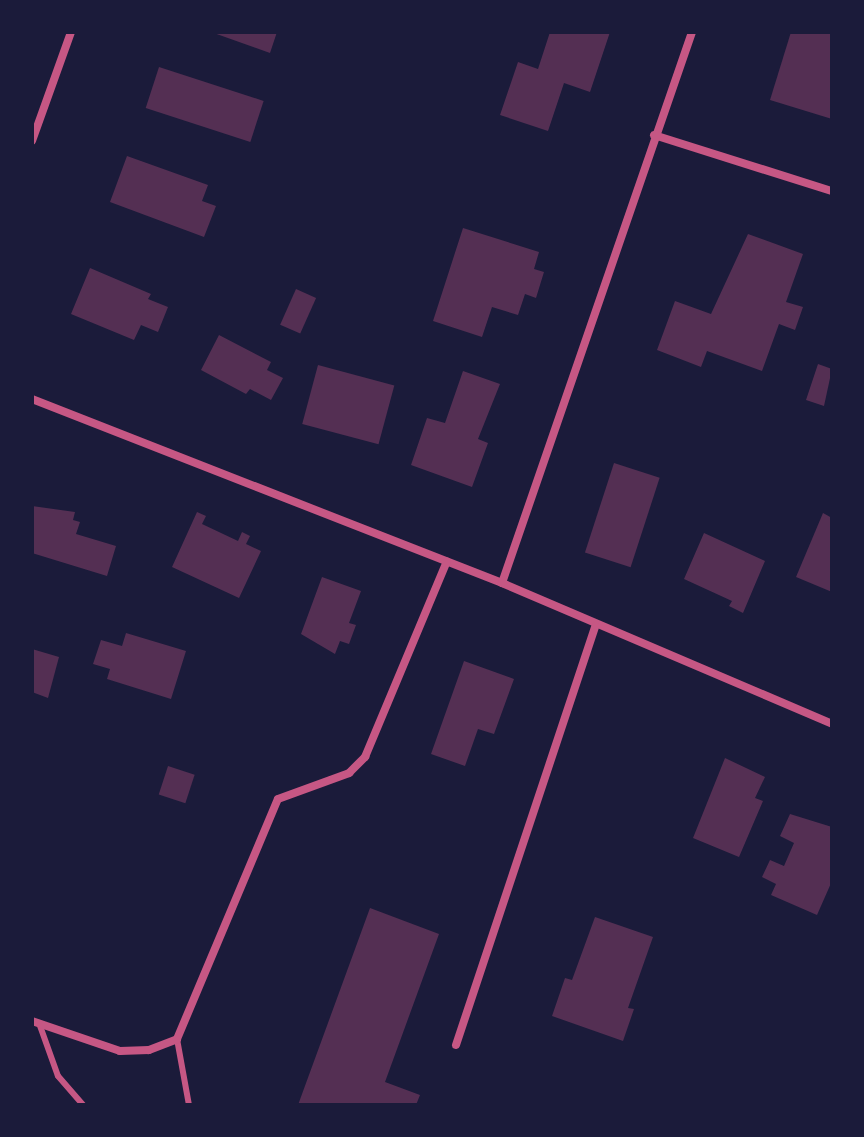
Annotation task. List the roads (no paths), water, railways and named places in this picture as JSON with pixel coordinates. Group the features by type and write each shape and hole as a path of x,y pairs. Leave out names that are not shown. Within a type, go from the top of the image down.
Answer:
{"street":[{"path":"32,141 71,32"},
{"path":"502,583 692,32"},
{"path":"654,135 832,191"},
{"path":"32,399 502,583 595,626 832,724"},
{"path":"35,1022 120,1051 149,1050 177,1039 278,799 349,773 365,757 447,561"},
{"path":"456,1045 595,626"}],"lane":[{"path":"35,1022 58,1076 83,1105"},
{"path":"177,1039 189,1105"}]}
